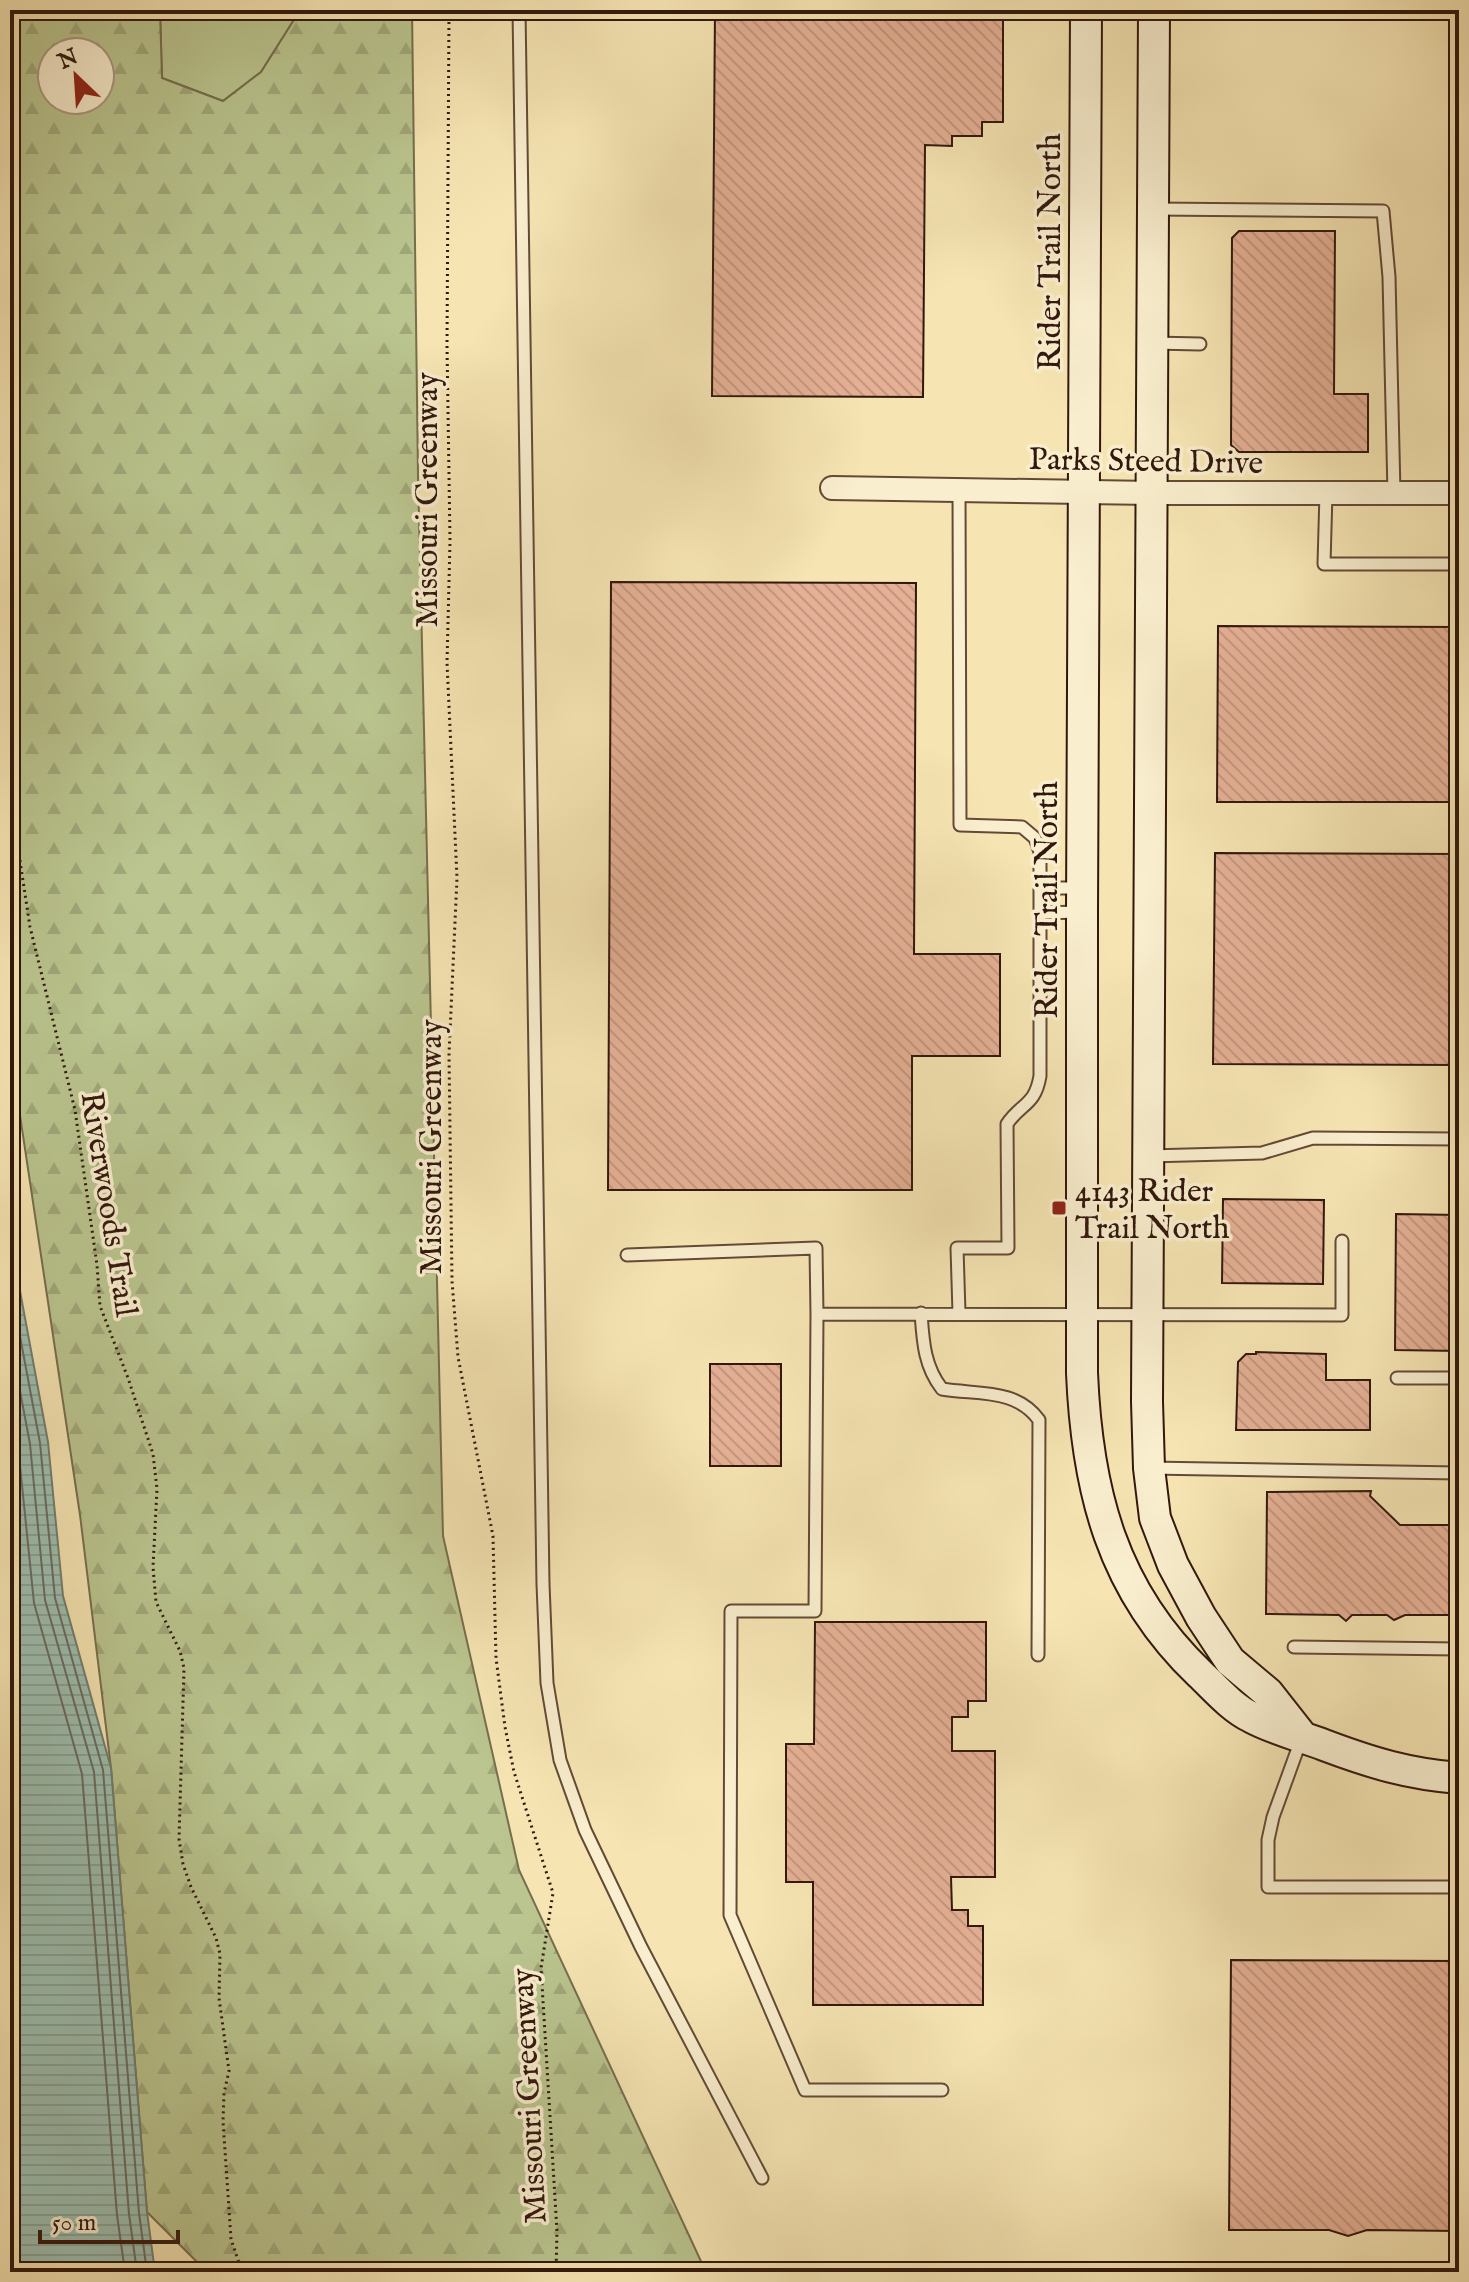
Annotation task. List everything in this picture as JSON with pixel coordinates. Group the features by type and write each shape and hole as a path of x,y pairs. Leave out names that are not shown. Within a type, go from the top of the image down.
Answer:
{"street":[{"name":"Rider Trail North","path":"1086,10 1082,900 1082,1373 1085,1431 1093,1483 1122,1568 1146,1612 1177,1652 1249,1717 1272,1714"},
{"path":"1154,10 1148,1314 1149,1468 1155,1518 1173,1565 1194,1604 1230,1661 1268,1693 1272,1714 1302,1737 1380,1766 1459,1778"},
{"name":"Parks Steed Drive","path":"832,488 1152,493 1459,493"}],"lane":[{"path":"519,10 547,1683 560,1760 585,1830 641,1947 762,2178"},
{"path":"1153,209 1383,211 1389,277 1394,493"},
{"path":"1153,343 1200,344"},
{"path":"959,489 960,825 1022,827 1035,838 1040,852 1040,1076 1034,1099 1007,1124 1008,1248 957,1248 959,1313"},
{"path":"1326,493 1324,564 1459,564"},
{"path":"1040,888 1082,900"},
{"path":"1040,913 1082,900"},
{"path":"1148,1156 1262,1153 1313,1138 1459,1139"},
{"path":"817,1314 1342,1315 1342,1241"},
{"path":"627,1255 816,1248 815,1611 731,1611 730,1915 805,2090 942,2090"},
{"path":"921,1313 924,1350 931,1376 942,1389 1009,1397 1024,1403 1039,1420 1038,1655"},
{"path":"1397,1378 1459,1378"},
{"path":"1149,1468 1459,1473"},
{"path":"1294,1647 1459,1649"},
{"path":"1302,1737 1273,1817 1268,1840 1268,1887 1459,1887"}],"path":[{"name":"Missouri Greenway","path":"449,10 447,345 450,541 447,663 457,878 449,1054 452,1281 458,1357 493,1536 496,1658 505,1727 514,1772 553,1893 541,1968 557,2231 556,2272"},
{"name":"Riverwoods Trail","path":"10,795 32,939 75,1110 100,1306 153,1454 157,1489 153,1567 156,1602 180,1651 184,1668 179,1839 191,1887 216,1938 220,1954 219,1998 229,2071 223,2121 231,2239 242,2272"}],"green space":[{"path":"10,10 160,10 162,78 223,101 261,72 297,15 297,10 412,10 418,475 443,1536 519,1870 706,2272 207,2272 147,2212 111,1768 80,1515 10,1049"},
{"path":"160,10 297,10 297,15 261,72 223,101 162,78"}],"water":[{"path":"10,1237 48,1442 63,1596 111,1768 147,2212 155,2272 10,2272"}],"building":[{"path":"715,10 1003,10 1003,122 982,122 982,136 952,136 952,146 925,145 923,397 712,396"},
{"path":"1239,231 1335,231 1334,394 1368,394 1368,452 1239,452 1231,445 1232,238"},
{"path":"611,582 916,583 914,954 1000,954 1000,1056 912,1056 912,1190 608,1190"},
{"path":"1218,626 1459,627 1459,802 1217,802"},
{"path":"1215,853 1459,854 1459,1065 1213,1064"},
{"path":"1223,1199 1324,1200 1323,1284 1222,1283"},
{"path":"1396,1214 1459,1215 1459,1351 1395,1350"},
{"path":"1246,1354 1326,1354 1326,1380 1370,1380 1370,1430 1236,1430 1238,1362"},
{"path":"710,1364 781,1364 781,1466 710,1466"},
{"path":"1371,1491 1370,1496 1400,1525 1459,1525 1459,1615 1405,1615 1394,1620 1387,1615 1352,1615 1346,1621 1339,1615 1266,1614 1267,1492"},
{"path":"815,1622 986,1622 986,1701 968,1701 968,1717 952,1717 952,1751 995,1751 995,1877 951,1877 952,1910 968,1910 968,1926 983,1926 983,2005 813,2005 813,1882 786,1882 786,1744 814,1744"},
{"path":"1231,1960 1459,1961 1459,2231 1367,2230 1348,2236 1329,2230 1229,2230"}],"place":[{"name":"4143 Rider Trail North","path":"1059,1208"}]}
